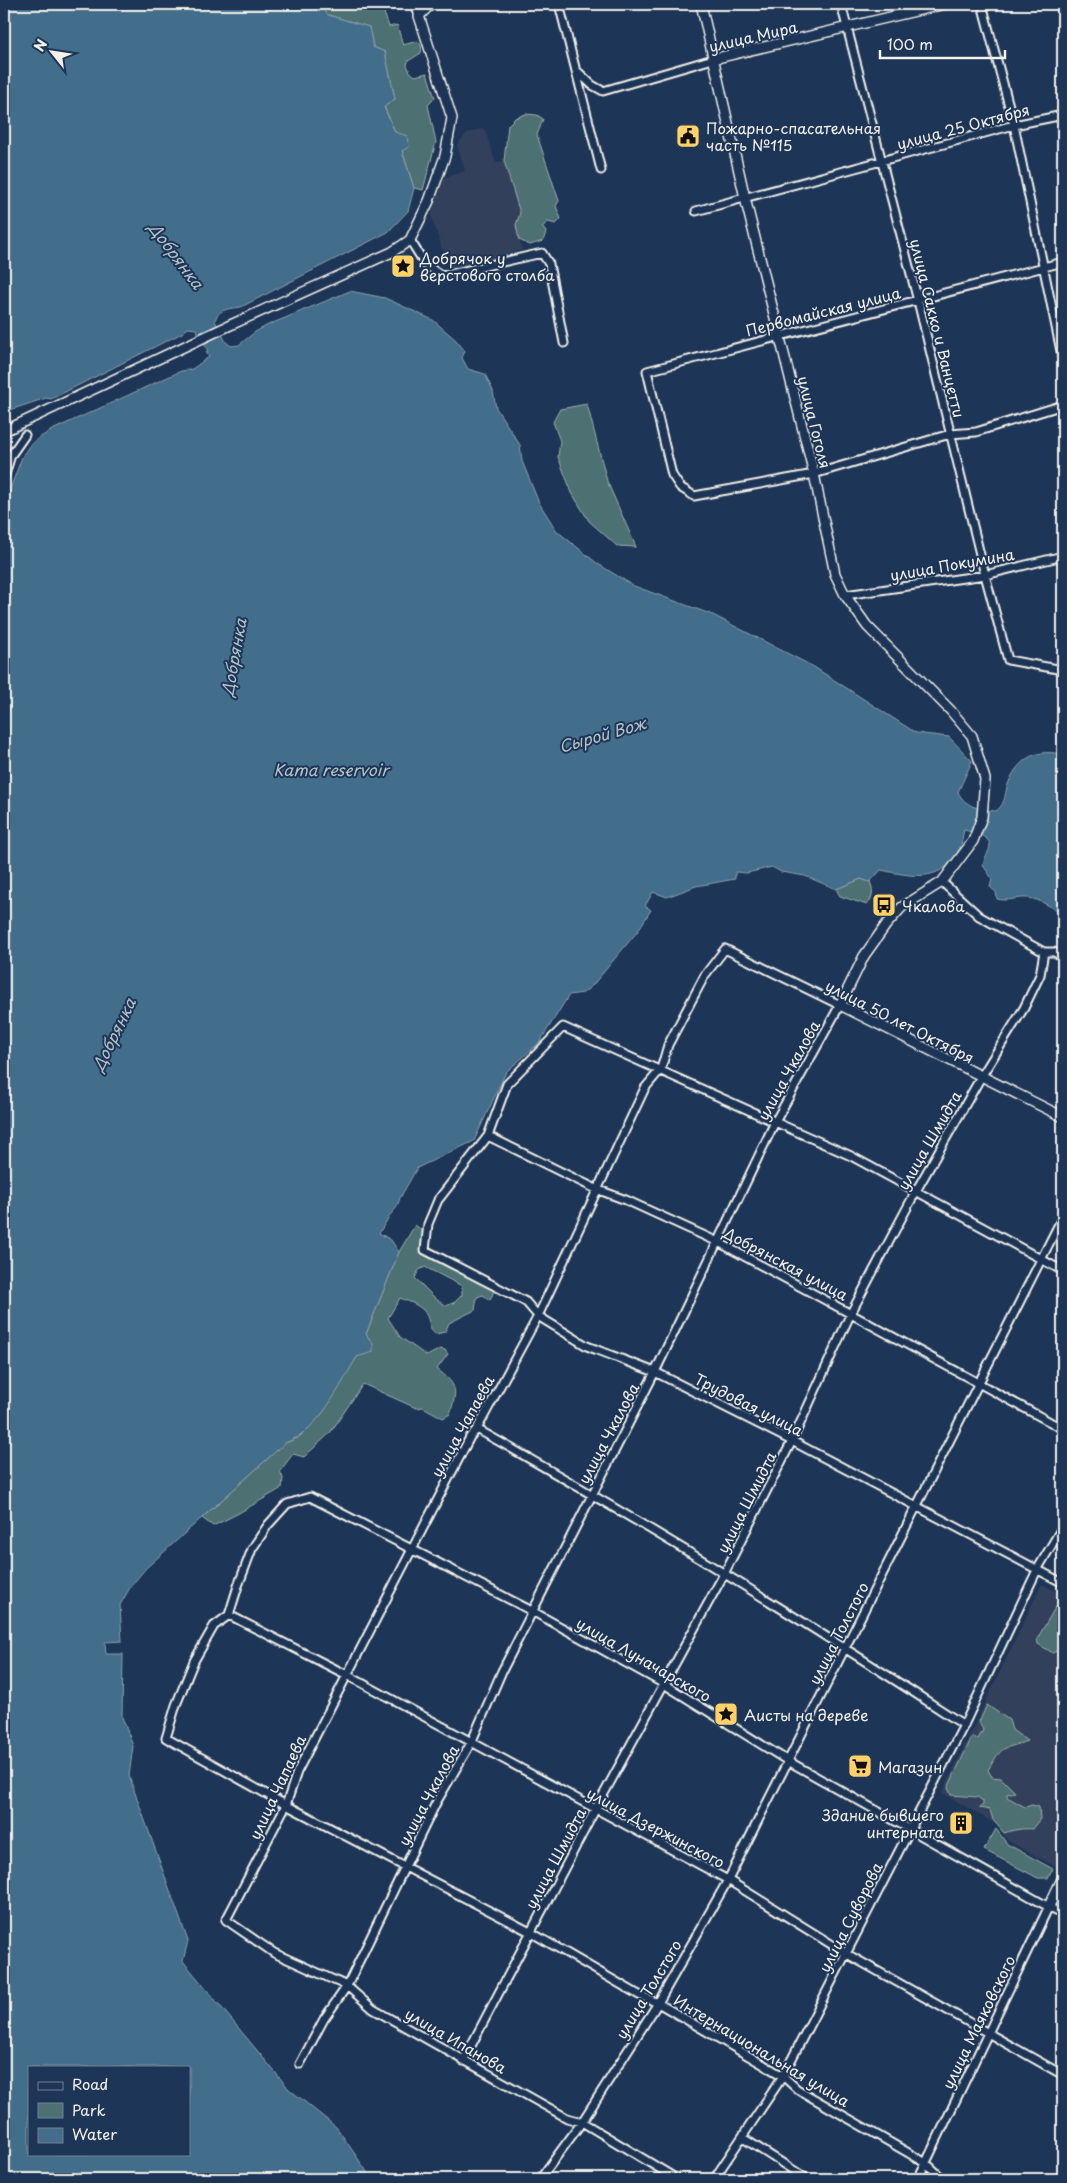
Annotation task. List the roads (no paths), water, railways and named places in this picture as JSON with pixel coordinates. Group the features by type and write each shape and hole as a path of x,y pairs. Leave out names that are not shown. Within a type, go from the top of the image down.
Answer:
{"main road":[{"path":"4,431 193,342 356,269 392,252 410,240 439,176 452,118 419,16 431,4"},
{"name":"улица Гоголя","path":"701,4 745,198 814,474 835,574 845,595 867,626 951,711 972,736 983,766 984,801 980,824 973,842"},
{"name":"улица Мира","path":"714,59 944,4"},
{"name":"улица Чкалова","path":"840,1005 864,956 902,907 942,882 973,842"},
{"name":"улица 50 лет Октября","path":"840,1005 1063,1117"},
{"name":"улица Маяковского","path":"1049,1906 1063,1877"}],"street":[{"path":"415,4 419,16"},
{"path":"559,4 601,170"},
{"name":"улица Сакко и Ванцетти","path":"841,4 849,28 881,162 918,301 985,575 1008,660 1063,670"},
{"path":"982,4 1014,125 1063,361"},
{"name":"улица Мира","path":"576,69 592,85 603,91 714,59"},
{"name":"улица 25 Октября","path":"696,211 1014,125 1063,115"},
{"path":"410,240 425,264 442,276 542,252 549,264 564,343"},
{"name":"Первомайская улица","path":"814,474 694,496 680,487 672,475 647,371 1063,262"},
{"path":"814,474 950,434 976,432 1063,405"},
{"path":"4,478 15,448 25,435"},
{"name":"улица Покумина","path":"845,595 985,575 1063,556"},
{"path":"942,882 979,916 1044,952 1054,952 1063,958"},
{"name":"улица 50 лет Октября","path":"724,949 840,1005"},
{"name":"улица Чапаева","path":"226,1920 286,1806 297,1772 347,1675 470,1437 477,1429 538,1316 645,1088 661,1070 668,1045 705,976 724,949"},
{"name":"улица Шмидта","path":"463,2061 724,1574 792,1441 851,1313 916,1191 981,1077 1024,1008 1040,975 1044,952"},
{"name":"улица Чкалова","path":"300,2064 324,2019 347,1986 436,1803 471,1743 502,1671 655,1372 775,1122 840,1005"},
{"path":"488,1136 507,1084 563,1026 850,1156 1063,1272"},
{"name":"Добрянская улица","path":"488,1136 596,1189 626,1200 718,1242 1063,1429"},
{"name":"Трудовая улица","path":"488,1136 438,1200 428,1224 426,1250 526,1302 538,1316 587,1346 655,1372 792,1441 1063,1583"},
{"name":"улица Толстого","path":"540,2179 582,2122 658,2003 728,1880 847,1648 1063,1216"},
{"path":"477,1429 592,1493 847,1648 964,1725"},
{"name":"улица Луначарского","path":"230,1615 238,1586 252,1550 268,1525 287,1504 310,1497 532,1612 664,1684 788,1761 1049,1906 1063,1916"},
{"name":"улица Суворова","path":"714,2179 783,2076 964,1725 1037,1570 1063,1526"},
{"name":"улица Дзержинского","path":"230,1615 347,1675 728,1880 847,1954 1063,2075"},
{"name":"Интернациональная улица","path":"230,1615 214,1626 194,1661 176,1705 166,1738 286,1806 532,1932 639,1995 658,2003 783,2076 797,2089 926,2163 943,2179"},
{"name":"улица Маяковского","path":"918,2179 1049,1906"},
{"name":"улица Ипанова","path":"226,1920 274,1953 347,1986 373,2009 567,2118 582,2122 677,2179"},
{"path":"743,2138 807,2179"}],"water":[{"name":"Kama reservoir","path":"4,4 288,4 321,8 328,15 369,27 373,47 385,52 395,99 384,107 395,132 407,136 409,147 402,151 414,188 408,211 388,232 241,307 222,311 215,321 226,342 231,346 239,345 255,332 268,325 350,291 385,298 433,320 456,340 465,351 462,358 468,369 485,374 493,391 496,408 520,445 522,461 539,503 557,531 598,564 634,586 713,615 814,667 916,733 949,737 972,761 958,792 965,801 974,807 996,811 1002,804 1015,770 1027,758 1042,753 1061,754 1063,752 1063,916 1037,900 1024,898 997,899 996,892 990,887 992,879 983,865 989,850 989,841 978,834 964,830 958,852 951,862 942,869 924,875 881,870 870,882 861,879 836,889 805,876 781,872 772,867 747,873 735,872 735,879 696,886 667,897 653,892 645,906 651,910 637,932 592,986 583,993 569,995 539,1043 506,1072 474,1141 417,1168 397,1207 379,1233 391,1240 399,1252 366,1334 373,1344 373,1352 357,1357 319,1418 309,1428 298,1437 285,1443 145,1569 131,1586 120,1605 122,1641 105,1642 106,1654 123,1654 122,1717 133,1746 129,1776 188,1941 183,1961 289,2089 337,2128 372,2179 4,2179 4,514 7,507 4,505 22,457 34,441 52,430 181,371 192,369 209,357 206,352 208,351 196,329 188,328 182,333 51,399 46,398 4,412"}],"place":[{"name":"Пожарно-спасательная часть №115","path":"688,136"},
{"name":"Добрячок у верстового столба","path":"403,266"},
{"name":"Чкалова","path":"884,905"},
{"name":"Аисты на дереве","path":"726,1714"},
{"name":"Магазин","path":"860,1766"},
{"name":"Здание бывшего интерната","path":"961,1823"}],"water label":[{"name":"Добрянка","path":"177,255"},
{"name":"Добрянка","path":"233,657"},
{"name":"Сырой Вож","path":"602,734"},
{"name":"Добрянка","path":"113,1034"}]}
